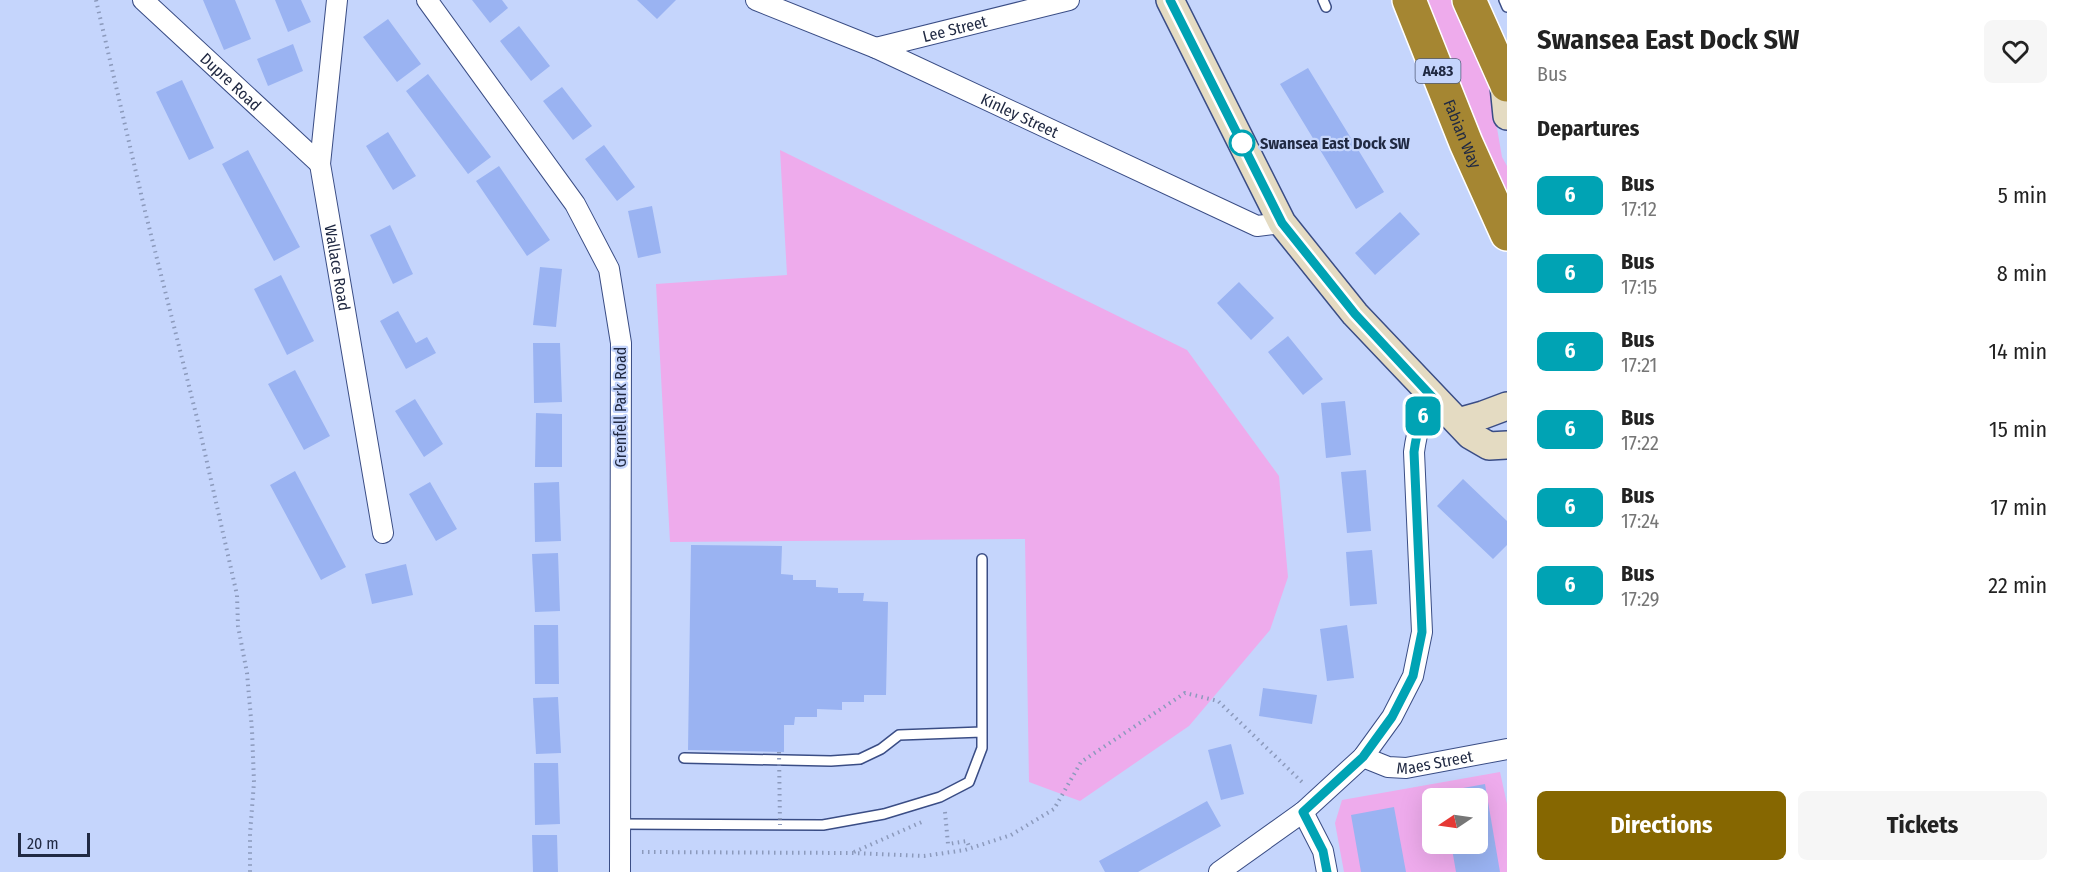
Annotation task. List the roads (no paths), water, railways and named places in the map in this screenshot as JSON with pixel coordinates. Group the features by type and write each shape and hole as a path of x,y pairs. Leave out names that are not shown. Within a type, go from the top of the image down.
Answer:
{"highway":[{"name":"Fabian Way","path":"1409,0 1466,143 1507,234"},
{"path":"1469,0 1505,80"}],"street":[{"name":"Dupre Road","path":"143,0 320,164"},
{"name":"Wallace Road","path":"337,0 320,164 383,533"},
{"name":"Grenfell Park Road","path":"427,0 575,204 609,269 621,344 620,872"},
{"name":"Kinley Street","path":"756,0 876,48 1257,226 1282,223"},
{"name":"Lee Street","path":"876,48 1047,3 1069,0"},
{"path":"1170,0 1282,223 1355,314 1470,435 1489,446 1506,446"},
{"path":"1505,80 1507,116"},
{"path":"1219,872 1303,812 1363,757 1392,717 1413,676 1422,632 1414,452 1417,429 1424,412 1435,400"},
{"path":"1458,422 1507,406"},
{"name":"Maes Street","path":"1363,757 1388,767 1406,768 1507,750"},
{"path":"1303,812 1323,851 1327,872"}],"lane":[{"path":"1504,0 1507,7"},
{"path":"620,824 823,825 884,814 940,796 969,782 982,748 982,559"},
{"path":"684,758 831,761 860,759 881,749 899,735 982,732"}],"place":[{"name":"Swansea East Dock SW","path":"1242,143"}]}
